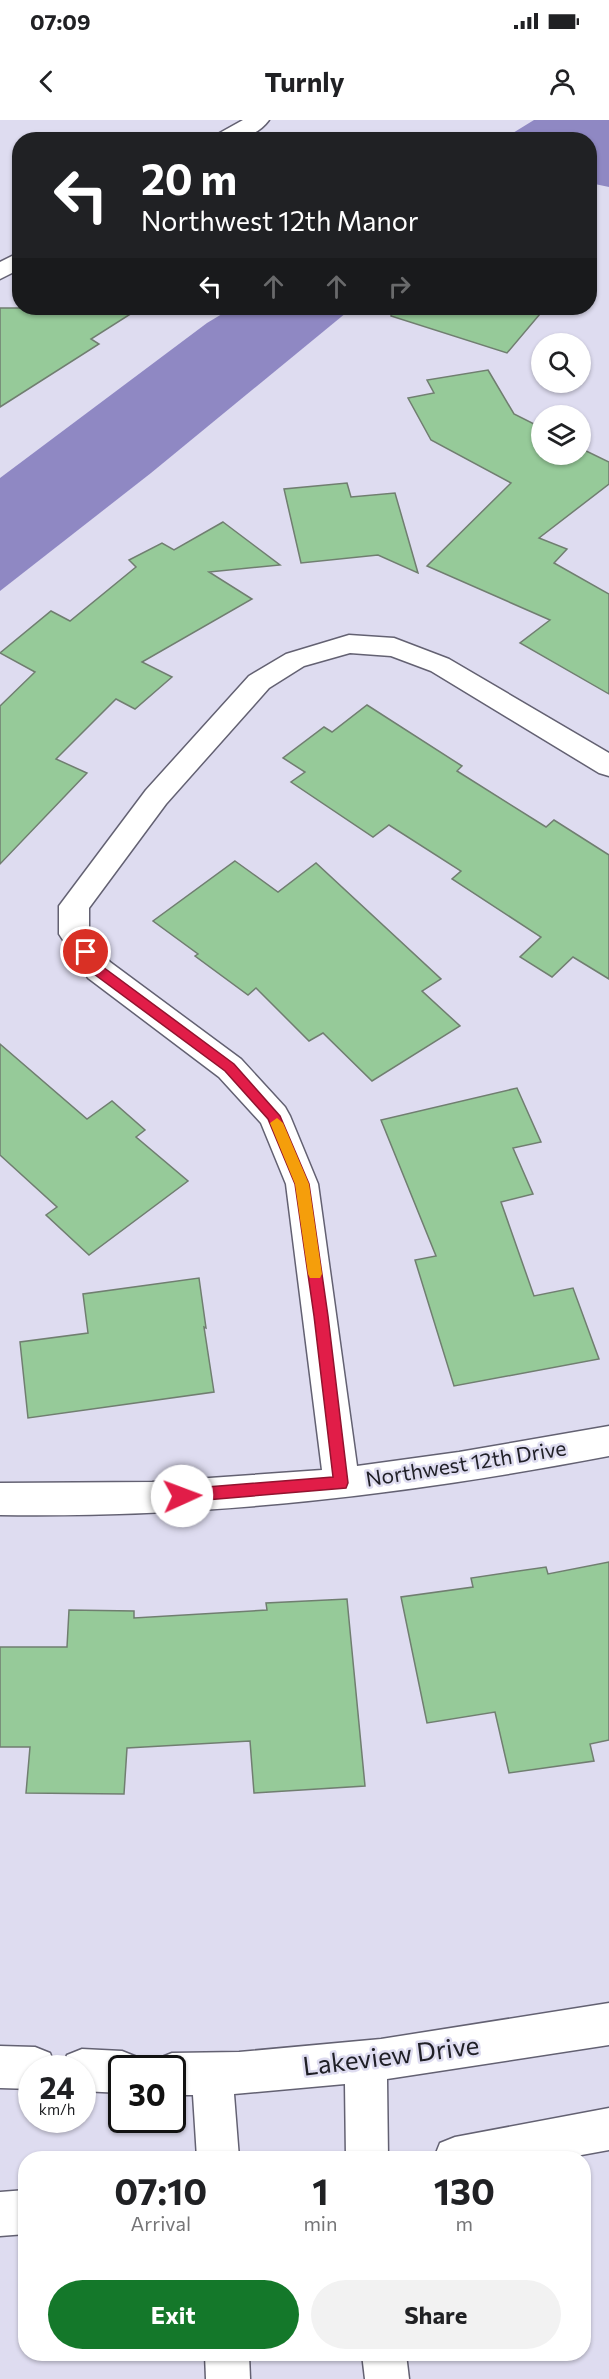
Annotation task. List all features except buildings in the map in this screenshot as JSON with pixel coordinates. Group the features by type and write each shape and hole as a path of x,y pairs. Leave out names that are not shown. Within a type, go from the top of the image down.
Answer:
{"street":[{"path":"238,132 258,120"},
{"path":"341,1483 302,1184 274,1116 230,1068 99,970 74,934 75,906 156,796 259,682 295,660 349,644 394,647 440,665 609,766"},
{"name":"Northwest 12th Drive","path":"0,1499 52,1501 225,1494 341,1483 496,1463 609,1441"},
{"name":"Lakeview Drive","path":"192,2075 366,2062 609,2024"},
{"path":"366,2062 367,2151"},
{"path":"0,2067 18,2068"},
{"path":"192,2075 216,2151"},
{"path":"492,2151 609,2129"},
{"path":"0,2214 18,2213"},
{"path":"227,2361 228,2379"},
{"path":"385,2361 387,2379"}],"shaded area":[{"path":"534,120 609,120 609,187 597,184 597,132 514,132"},
{"path":"220,315 343,315 151,473 0,591 0,478"}],"slow traffic":[{"path":"277,1123 302,1184 315,1274"}],"route":[{"path":"86,952 99,970 230,1068 274,1116 302,1184 341,1483 182,1496"}]}
